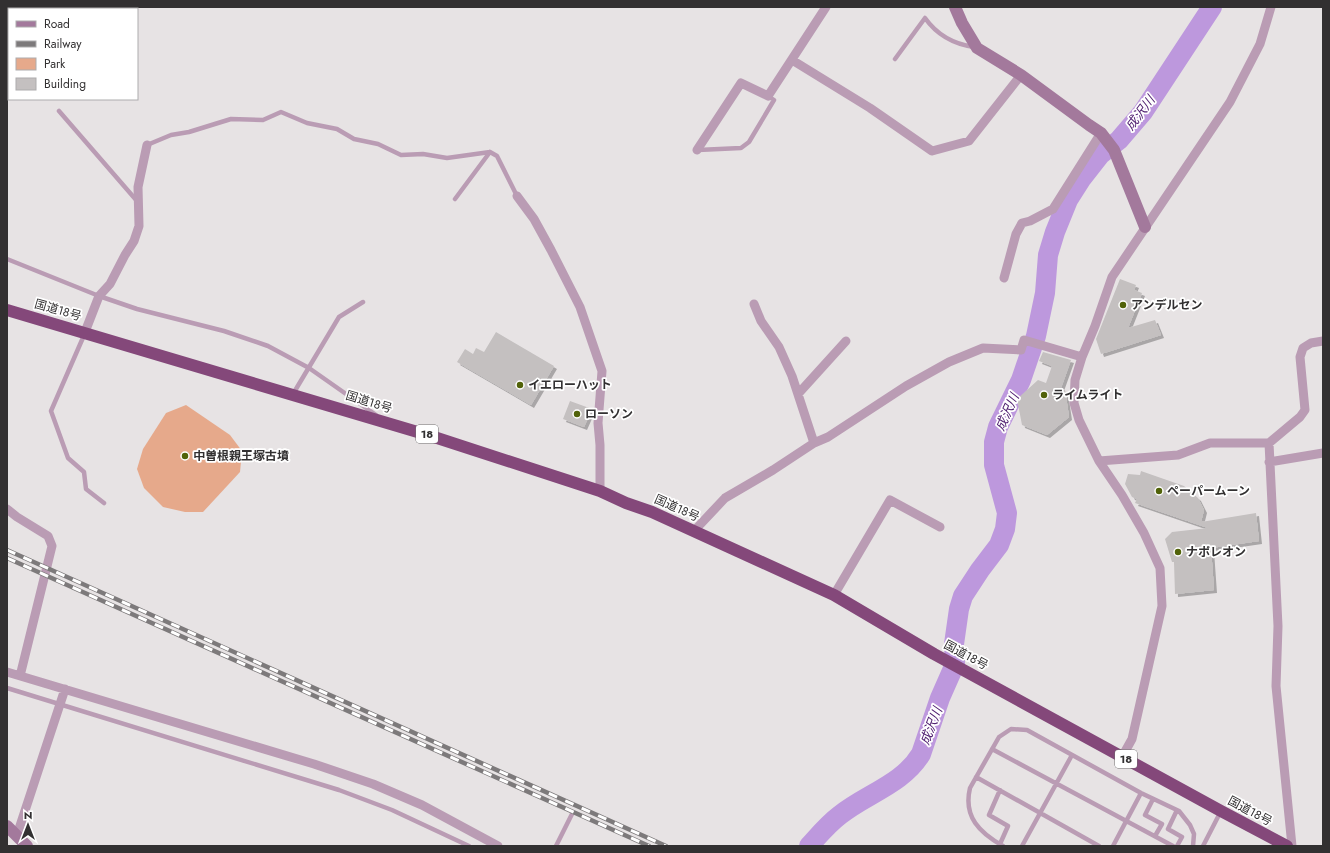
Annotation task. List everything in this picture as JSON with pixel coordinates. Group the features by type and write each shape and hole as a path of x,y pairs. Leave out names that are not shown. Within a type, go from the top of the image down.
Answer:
{"highway":[{"name":"国道18号","path":"7,310 431,436 600,491 626,503 652,512 834,595 934,654 966,670 1122,757 1287,846"}],"street":[{"path":"697,150 741,83 768,96 826,7"},
{"path":"955,7 962,23 977,48 1020,75 1103,136 1114,150 1145,227"},
{"path":"1122,757 1132,739 1162,606 1160,568 1144,533 1122,495 1099,461 1079,420 1074,403 1075,380 1112,277 1230,102 1260,44 1271,7"},
{"path":"792,60 870,108 932,151 969,141 1020,75"},
{"path":"1004,278 1016,234 1022,223 1030,221 1053,209 1103,136"},
{"path":"85,332 99,296 110,284 134,241 139,226 138,187 147,145"},
{"path":"517,196 534,219 576,301 602,371 598,423 600,445 600,491"},
{"path":"754,304 761,321 779,347 792,376 814,443"},
{"path":"694,532 725,498 774,470 814,443 828,437 906,386 949,362 983,348 1020,350 1024,340 1082,357"},
{"path":"798,394 846,341"},
{"path":"1099,461 1178,455 1210,443 1269,442 1300,417 1305,410 1300,357 1303,348 1311,343 1323,341"},
{"path":"1269,442 1278,626 1276,686 1292,846"},
{"path":"1269,462 1323,453"},
{"path":"834,595 890,500 940,527"},
{"path":"7,509 48,536 52,546 20,676"},
{"path":"7,672 314,764 373,784 422,805 498,846"},
{"path":"17,836 65,689"},
{"path":"7,826 27,846"}],"lane":[{"path":"895,59 925,18 944,37 962,46 977,48"},
{"path":"697,150 741,148 749,142 774,100 768,96"},
{"path":"59,111 138,203"},
{"path":"147,145 171,135 189,132 231,119 263,120 281,112 307,123 337,129 354,139 378,144 401,155 423,154 447,158 490,152 497,156 517,196"},
{"path":"455,199 490,152"},
{"path":"7,259 99,296 137,309 224,331 268,346 309,368 385,422"},
{"path":"293,394 339,317 363,302"},
{"path":"85,332 51,412 68,458 84,472 86,489 104,503"},
{"path":"7,688 338,790 392,810 468,846"},
{"path":"1000,790 989,814 1008,826 1001,845 989,838 973,822 968,797 970,788 999,737 1010,729 1027,730 1141,793 1179,811 1190,825 1194,834 1193,846"},
{"path":"992,749 1173,846"},
{"path":"1022,846 1072,755"},
{"path":"976,777 1099,846"},
{"path":"1113,846 1141,793"},
{"path":"1153,799 1145,815 1162,824 1155,836"},
{"path":"1177,810 1168,829 1182,837 1177,846"},
{"path":"1203,846 1221,811"},
{"path":"556,846 572,814"}],"green space":[{"path":"186,405 230,435 242,451 240,472 203,512 185,512 163,507 144,488 137,469 143,449 166,413"}],"building":[{"name":"アンデルセン","path":"1120,279 1136,285 1134,290 1142,293 1128,328 1155,320 1161,335 1101,354 1096,339"},
{"name":"イエローハット","path":"496,332 554,366 531,405 457,362 465,349 473,354 476,348 484,352"},
{"name":"ライムライト","path":"1043,352 1071,360 1061,388 1065,390 1069,417 1047,435 1022,425 1017,399 1038,380 1046,383 1052,366 1039,361"},
{"name":"ローソン","path":"570,401 592,409 584,427 563,419"},
{"path":"1141,471 1184,486 1198,498 1204,510 1201,522 1256,513 1259,541 1211,548 1214,590 1175,594 1174,562 1172,562 1165,539 1172,532 1208,528 1135,503 1137,499 1132,497 1125,484 1128,474 1140,475"}],"waterway":[{"name":"成沢川","path":"809,846 836,818 894,781 904,773 921,754 940,698 955,664 954,644 959,609 963,596 999,545 1005,529 1007,513 994,465 994,442 998,427 1021,380 1036,336 1045,293 1048,255 1055,232 1068,200 1082,178 1100,155 1119,140 1143,112 1212,7"}],"railway":[{"path":"7,550 666,846"},
{"path":"7,558 649,846"}],"place":[{"name":"アンデルセン","path":"1123,305"},
{"name":"イエローハット","path":"520,385"},
{"name":"ライムライト","path":"1044,395"},
{"name":"ローソン","path":"577,414"},
{"name":"中曽根親王塚古墳","path":"185,456"},
{"name":"ペーパームーン","path":"1159,491"},
{"name":"ナポレオン","path":"1178,552"}]}
